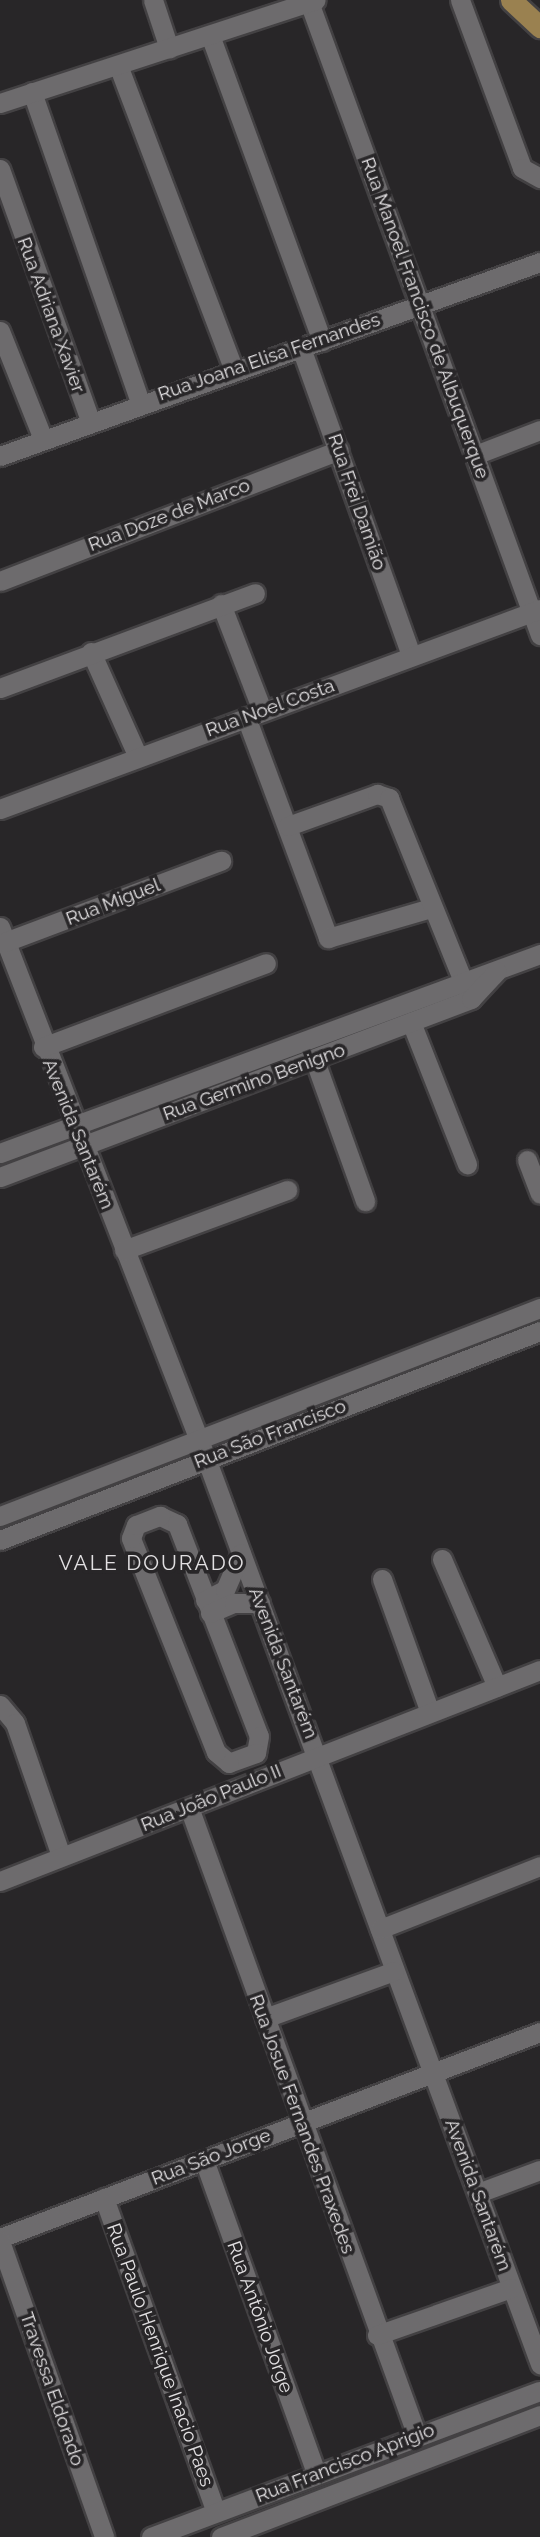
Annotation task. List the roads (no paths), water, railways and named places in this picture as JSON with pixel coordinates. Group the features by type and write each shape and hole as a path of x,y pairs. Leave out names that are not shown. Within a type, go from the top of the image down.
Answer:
{"main road":[{"path":"511,0 540,27"}],"street":[{"path":"153,0 169,48"},
{"path":"460,0 522,168 540,178"},
{"path":"0,103 313,1"},
{"name":"Rua Manoel Francisco de Albuquerque","path":"313,1 418,304 536,611 540,635"},
{"path":"210,35 322,341"},
{"path":"118,65 233,370"},
{"path":"32,92 139,403"},
{"name":"Rua Adriana Xavier","path":"0,169 90,421"},
{"name":"Rua Joana Elisa Fernandes","path":"0,456 139,403 322,341 540,262"},
{"path":"0,331 43,439"},
{"name":"Rua Frei Damião","path":"302,348 411,656"},
{"path":"475,454 540,430"},
{"name":"Rua Doze de Marco","path":"0,581 339,450"},
{"path":"0,688 255,593"},
{"path":"221,604 288,826 330,940 431,908"},
{"name":"Rua Noel Costa","path":"0,809 536,611"},
{"path":"91,652 138,757"},
{"path":"288,826 385,795 471,999"},
{"name":"Rua Miguel","path":"3,934 221,861"},
{"name":"Avenida Santarém","path":"3,934 9,981 43,1047 206,1458 540,2364"},
{"name":"Rua Germino Benigno","path":"0,1153 72,1123 462,979 498,970 540,954"},
{"path":"43,1047 266,963"},
{"name":"Rua Germino Benigno","path":"0,1177 471,999 498,970"},
{"path":"411,1022 467,1164"},
{"path":"315,1060 365,1202"},
{"path":"527,1160 540,1194"},
{"path":"124,1250 287,1190"},
{"name":"Rua São Francisco","path":"0,1516 540,1308"},
{"name":"Rua São Francisco","path":"0,1540 206,1458 540,1331"},
{"path":"160,1516 177,1524 208,1606 259,1736 257,1753 229,1763 216,1752 131,1538 136,1525 160,1516"},
{"path":"208,1606 225,1590 241,1553"},
{"path":"442,1559 497,1687"},
{"path":"382,1579 430,1712"},
{"path":"208,1606 260,1603"},
{"name":"Rua João Paulo II","path":"0,1881 190,1810 317,1754 540,1670"},
{"path":"0,1705 15,1723 61,1856"},
{"name":"Rua Josue Fernandes Praxedes","path":"190,1810 377,2335 417,2436"},
{"path":"380,1929 540,1866"},
{"path":"265,2018 394,1971"},
{"name":"Rua São Jorge","path":"0,2240 103,2198 540,2032"},
{"name":"Rua Antônio Jorge","path":"204,2160 316,2473"},
{"path":"478,2193 540,2170"},
{"name":"Rua Paulo Henrique Inacio Paes","path":"103,2198 216,2512"},
{"name":"Travessa Eldorado","path":"0,2240 104,2537"},
{"path":"377,2335 511,2288"},
{"name":"Rua Francisco Aprigio","path":"151,2537 540,2391"},
{"name":"Rua Francisco Aprigio","path":"221,2537 540,2415"}],"district":[{"name":"VALE DOURADO","path":"152,1563"}]}
